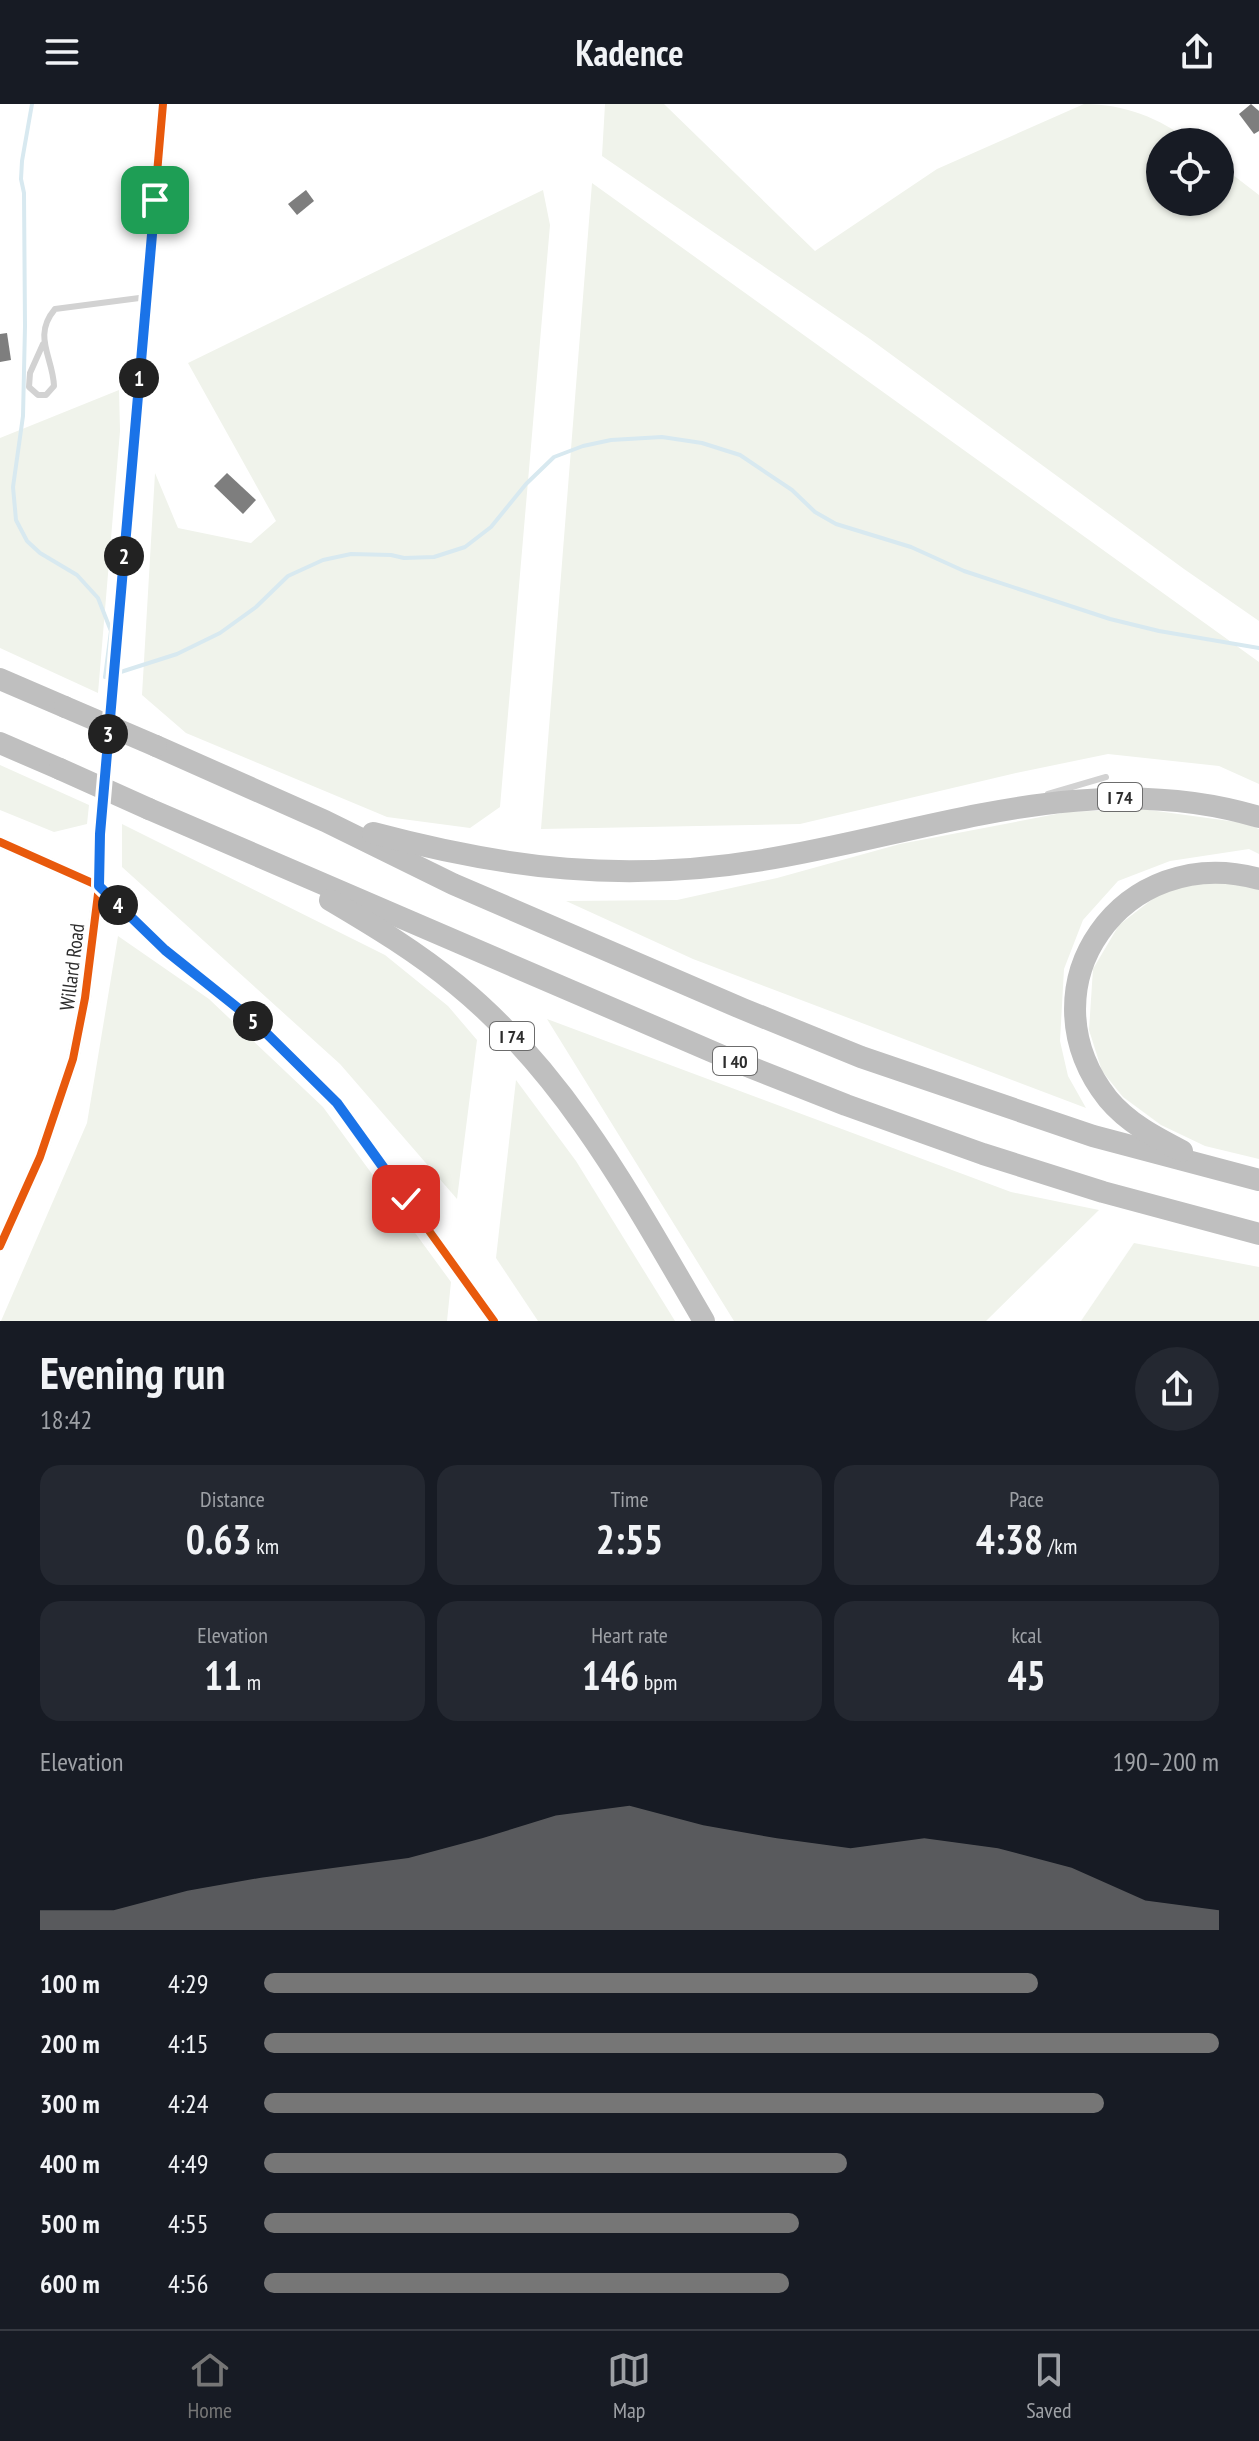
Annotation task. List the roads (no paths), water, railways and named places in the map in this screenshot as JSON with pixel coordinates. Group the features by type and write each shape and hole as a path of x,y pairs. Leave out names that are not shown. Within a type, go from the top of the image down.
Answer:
{"highway":[{"name":"I 40","path":"0,679 325,821 453,884 849,1052 1004,1108 1093,1136 1259,1180"},
{"name":"I 40","path":"0,743 227,844 727,1058 846,1105 983,1154 1259,1234"},
{"name":"I 74","path":"325,821 512,865 636,873 761,860 1049,802 1124,797 1206,805 1259,817"},
{"name":"I 74","path":"227,844 322,896 414,953 457,985 499,1023 535,1060 575,1109 613,1166 704,1321"},
{"path":"1219,1170 1141,1128 1108,1098 1087,1065 1080,1043 1075,1021 1076,995 1087,953 1098,933 1112,916 1142,893 1162,882 1200,872 1221,871 1259,879"}],"street":[{"name":"Willard Road","path":"0,1246 40,1157 73,1059 85,998 99,886 100,834 163,104"},
{"path":"0,842 99,886 165,950 254,1021 337,1103 494,1321"}],"lane":[{"path":"43,344 54,374 54,386 46,395 38,395 29,387 30,373 43,344 47,318 55,309 147,297"},
{"path":"980,814 1106,777"}],"waterway":[{"path":"32,104 21,179 24,193 25,326 23,416 13,487 16,520 27,541 40,553 77,575 98,598 111,631 105,677"},
{"path":"105,677 177,654 220,633 256,607 288,576 323,560 351,554 434,557 465,547 491,527 526,484 554,457 611,440 662,437 702,443 740,455 792,490 815,512 836,524 911,547 964,571 1110,619 1159,631 1259,648"}]}
